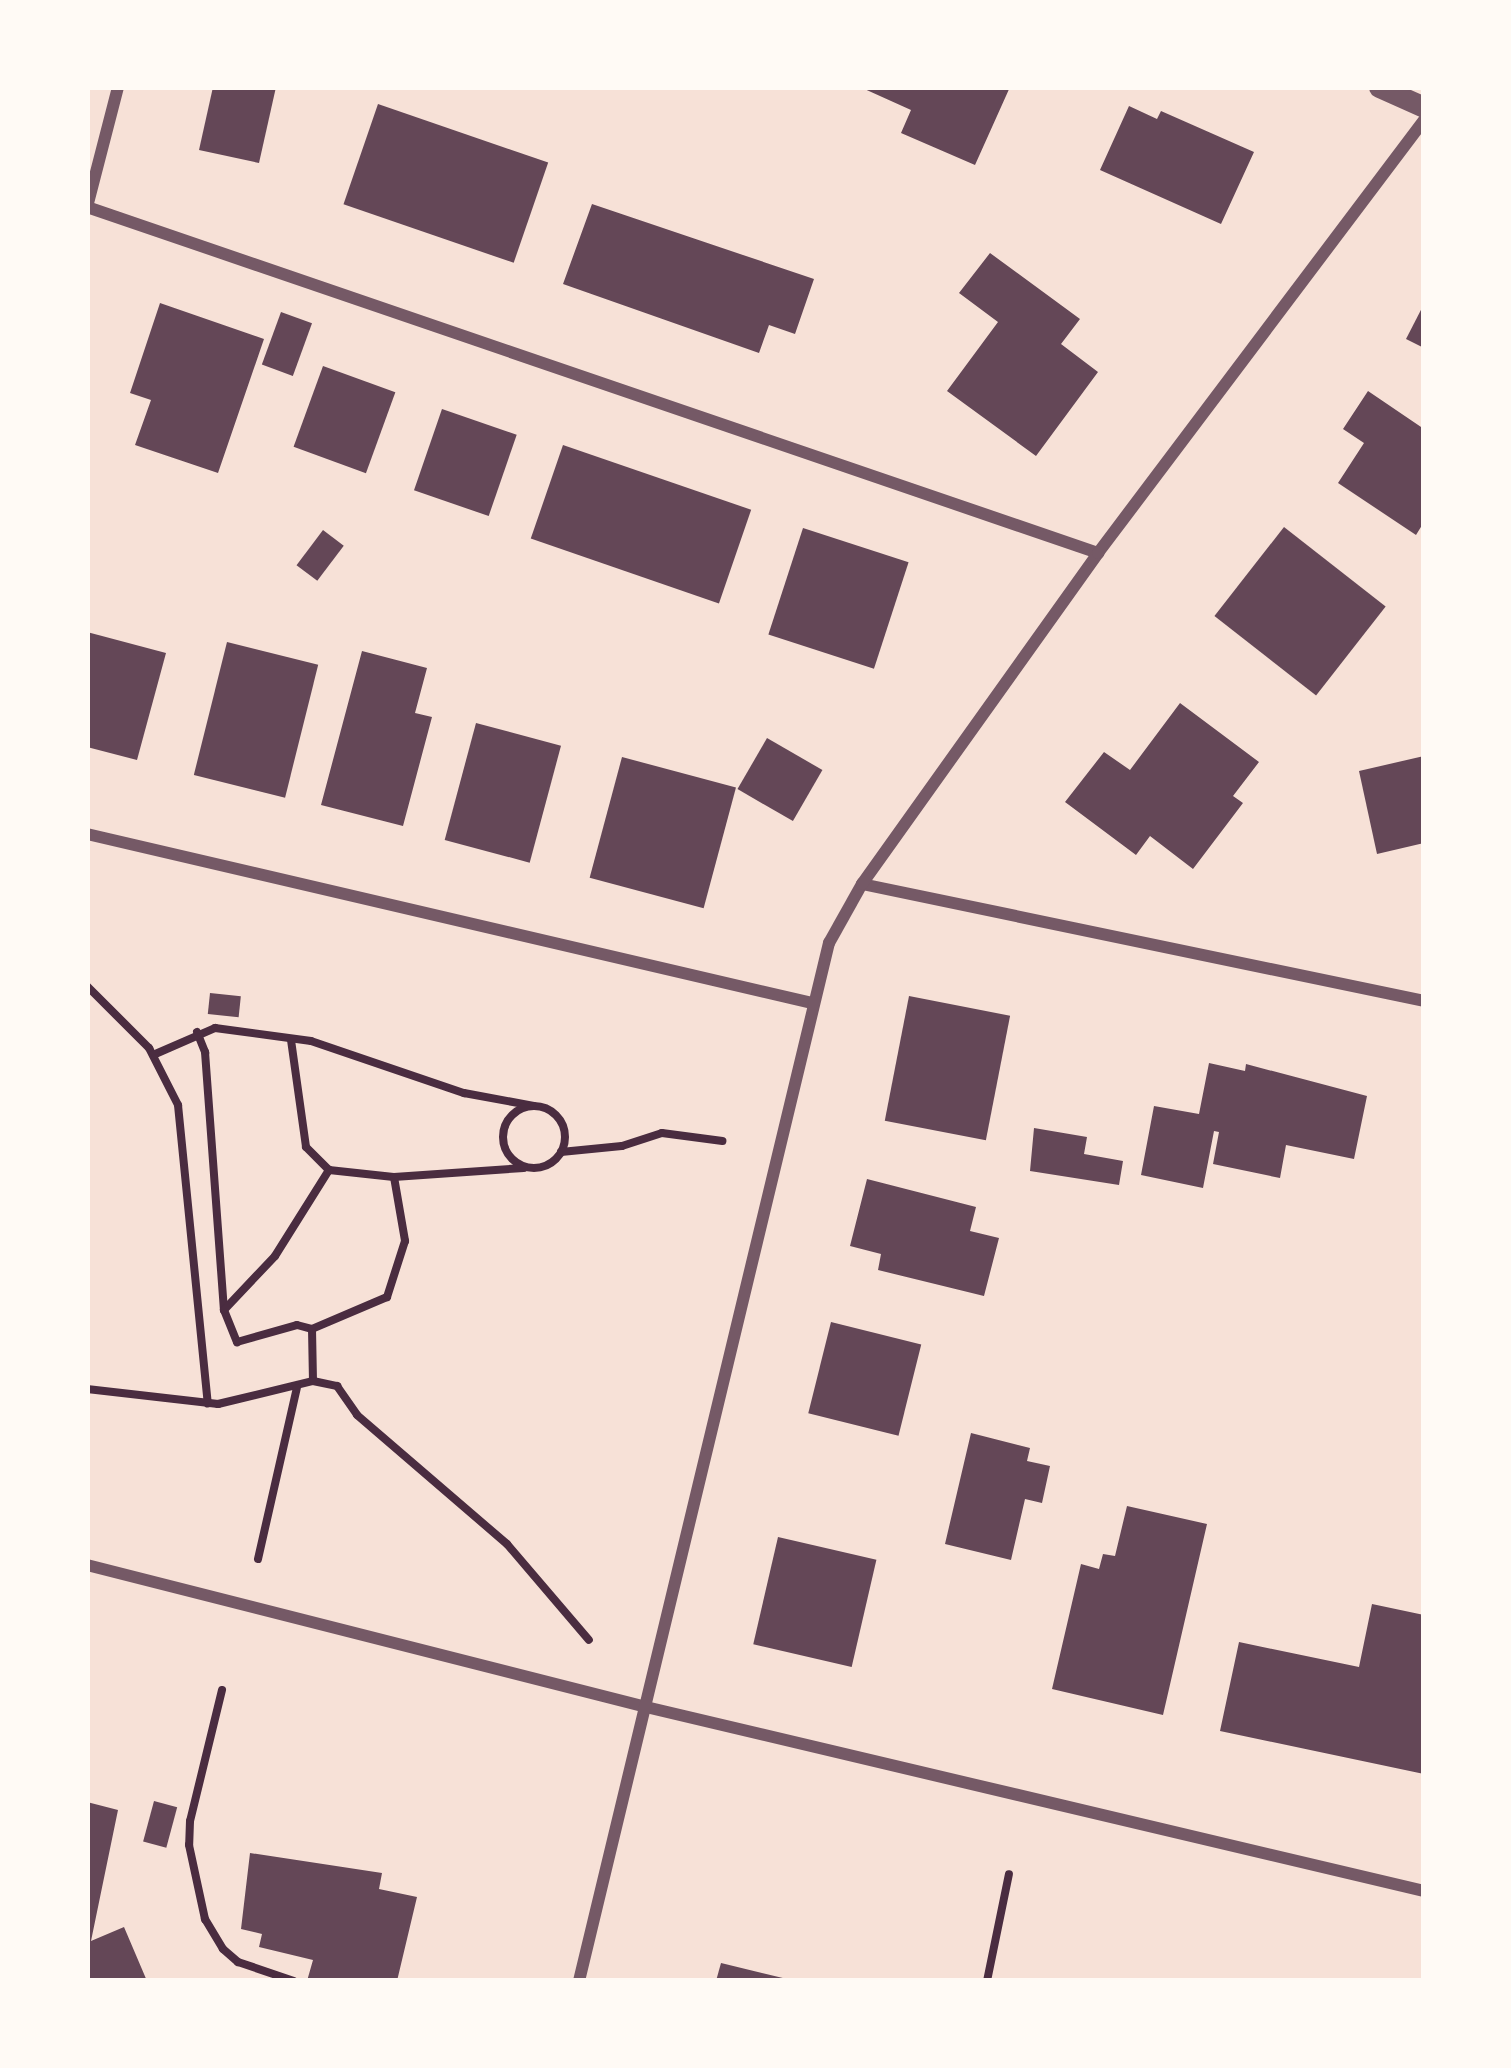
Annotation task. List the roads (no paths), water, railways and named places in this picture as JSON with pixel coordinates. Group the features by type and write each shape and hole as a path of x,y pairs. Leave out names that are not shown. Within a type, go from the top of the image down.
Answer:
{"street":[{"path":"118,87 87,207 1098,553"},
{"path":"1378,87 1424,107"},
{"path":"579,1981 829,943 862,884 1098,553 1424,120"},
{"path":"87,834 812,1004"},
{"path":"862,884 1424,1001"},
{"path":"87,1565 646,1707 1424,1892"}]}
